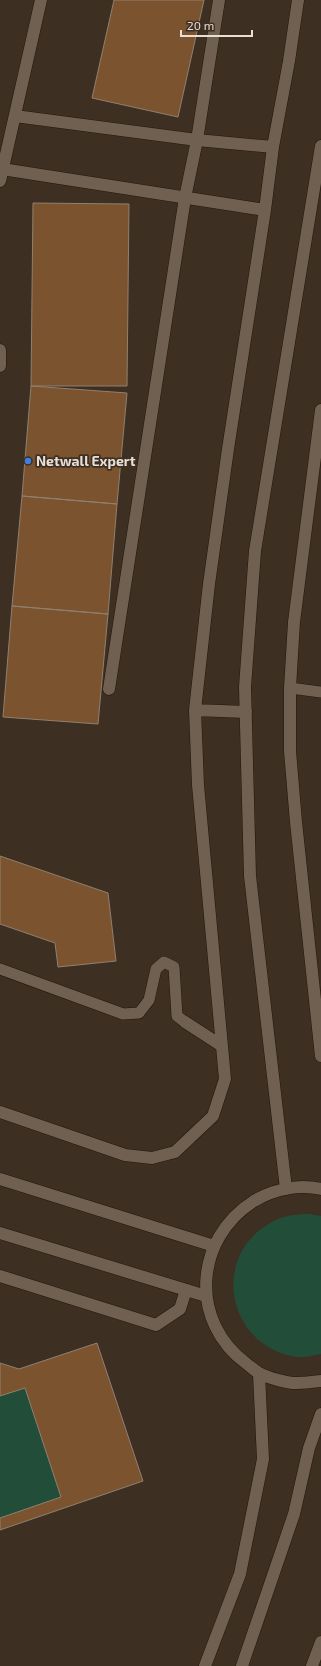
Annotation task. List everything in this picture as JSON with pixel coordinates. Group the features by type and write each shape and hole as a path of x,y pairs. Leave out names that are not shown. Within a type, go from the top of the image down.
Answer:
{"street":[{"path":"0,181 41,0"},
{"path":"109,689 185,198 197,140 219,0"},
{"path":"0,1112 125,1155 152,1158 175,1152 213,1116 225,1079 198,785 195,710 209,584 228,449 265,210 272,147 298,0"},
{"path":"15,116 197,140 272,147"},
{"path":"286,1189 250,876 245,687 256,551 321,146"},
{"path":"2,169 265,210"},
{"path":"0,350 0,366"},
{"path":"321,410 294,622 290,688 290,752 321,1056"},
{"path":"195,710 246,712"},
{"path":"184,1022 222,1046"},
{"path":"0,1179 214,1246"},
{"path":"321,1189 311,1187 286,1189 263,1196 243,1208 226,1225 214,1246 207,1270 206,1296 214,1327 233,1354 259,1374 295,1384 321,1381"},
{"path":"0,1233 206,1296"},
{"path":"0,1276 156,1325 180,1309 186,1290"},
{"path":"205,1666 240,1574 263,1459 259,1374"},
{"path":"242,1666 294,1514 309,1448 321,1414"},
{"path":"312,1666 321,1642"}],"lane":[{"path":"290,688 321,692"},
{"path":"0,969 123,1014 139,1013 149,1000 156,969 164,962 174,967 177,1016 184,1022"}],"green space":[{"path":"309,1214 321,1216 321,1354 297,1357 273,1350 254,1336 241,1318 234,1297 234,1275 240,1254 253,1236 282,1217"},
{"path":"25,1388 61,1497 0,1518 0,1396"}],"building":[{"path":"114,0 204,0 178,117 92,98"},
{"path":"33,203 129,204 127,386 31,386"},
{"path":"31,386 127,393 117,504 22,496"},
{"path":"22,496 117,504 108,614 12,606"},
{"path":"12,606 108,614 98,724 3,717"},
{"path":"0,856 108,893 116,961 58,967 55,943 0,924"},
{"path":"97,1343 143,1481 0,1530 0,1518 61,1497 25,1388 0,1396 0,1363 19,1369"}],"place":[{"name":"Netwall Expert","path":"28,461"}]}
